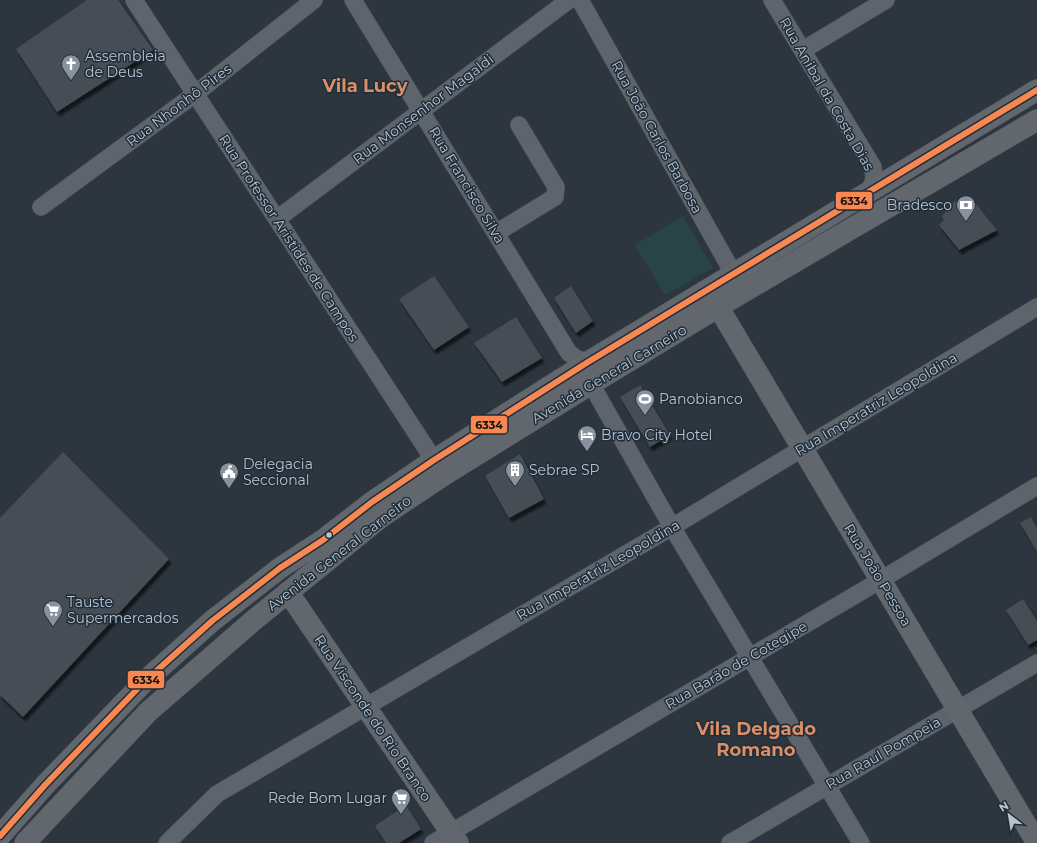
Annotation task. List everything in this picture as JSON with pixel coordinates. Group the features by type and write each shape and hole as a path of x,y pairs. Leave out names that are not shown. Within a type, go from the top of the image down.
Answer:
{"main road":[{"name":"Avenida General Carneiro","path":"25,843 148,712 215,653 439,468 588,362 1037,90"},
{"name":"Avenida General Carneiro","path":"0,836 45,785 144,682 212,621 280,568 323,540 372,502 439,468 591,384 718,307 1037,120"},
{"path":"690,299 705,301 718,307"},
{"name":"Rua João Pessoa","path":"718,307 803,448 1033,840"},
{"name":"Rua Visconde do Rio Branco","path":"288,592 454,838"}],"street":[{"name":"Rua Professor Aristides de Campos","path":"134,0 439,468"},
{"name":"Rua Nhonhô Pires","path":"41,207 195,94 314,0"},
{"name":"Rua Francisco Silva","path":"353,0 422,110 569,353 578,359 588,362"},
{"name":"Rua Monsenhor Magaldi","path":"277,219 569,0"},
{"name":"Rua João Carlos Barbosa","path":"580,0 733,273"},
{"name":"Rua Anibal da Costa Dias","path":"772,0 873,167 874,179 870,190"},
{"path":"803,50 886,0"},
{"path":"496,233 555,197 557,193 556,187 519,125"},
{"name":"Rua Imperatriz Leopoldina","path":"167,843 217,794 672,527 1037,307"},
{"path":"591,384 672,527 861,843"},
{"name":"Rua Barão de Cotegipe","path":"433,843 454,838 750,657 1037,486"},
{"name":"Rua Raul Pompeia","path":"730,843 1037,663"}],"green space":[{"path":"683,216 713,268 665,295 635,245"}],"building":[{"name":"Assembleia de Deus","path":"87,0 118,0 153,50 57,112 16,49"},
{"name":"Bradesco","path":"971,198 997,230 959,250 939,225 944,220 942,216 954,202"},
{"path":"434,276 469,327 434,350 399,299"},
{"path":"571,286 593,321 576,333 554,298"},
{"path":"516,317 542,358 502,382 474,343"},
{"name":"Panobianco","path":"640,385 670,435 650,447 620,397"},
{"name":"Tauste Supermercados","path":"63,452 169,559 23,717 0,695 0,518"},
{"name":"Sebrae SP","path":"520,454 544,499 509,518 485,476"},
{"path":"1031,517 1037,528 1037,552 1020,523"},
{"path":"1023,599 1037,621 1037,640 1028,645 1006,610"},
{"name":"Rede Bom Lugar","path":"406,805 421,829 399,843 386,843 375,826"}],"transit line":[{"name":"6334","path":"0,836 45,785 144,682 212,621 280,568 323,540 372,502 434,460 588,362 1037,90"}],"place":[{"name":"Assembleia de Deus","path":"71,81"},
{"name":"Bradesco","path":"966,222"},
{"name":"Panobianco","path":"645,416"},
{"name":"Bravo City Hotel","path":"587,452"},
{"name":"Sebrae SP","path":"515,487"},
{"name":"Delegacia Seccional","path":"229,489"},
{"name":"Tauste Supermercados","path":"53,627"},
{"name":"Rede Bom Lugar","path":"401,815"}],"district":[{"name":"Vila Lucy","path":"365,86"},
{"name":"Vila Delgado Romano","path":"756,739"}]}
